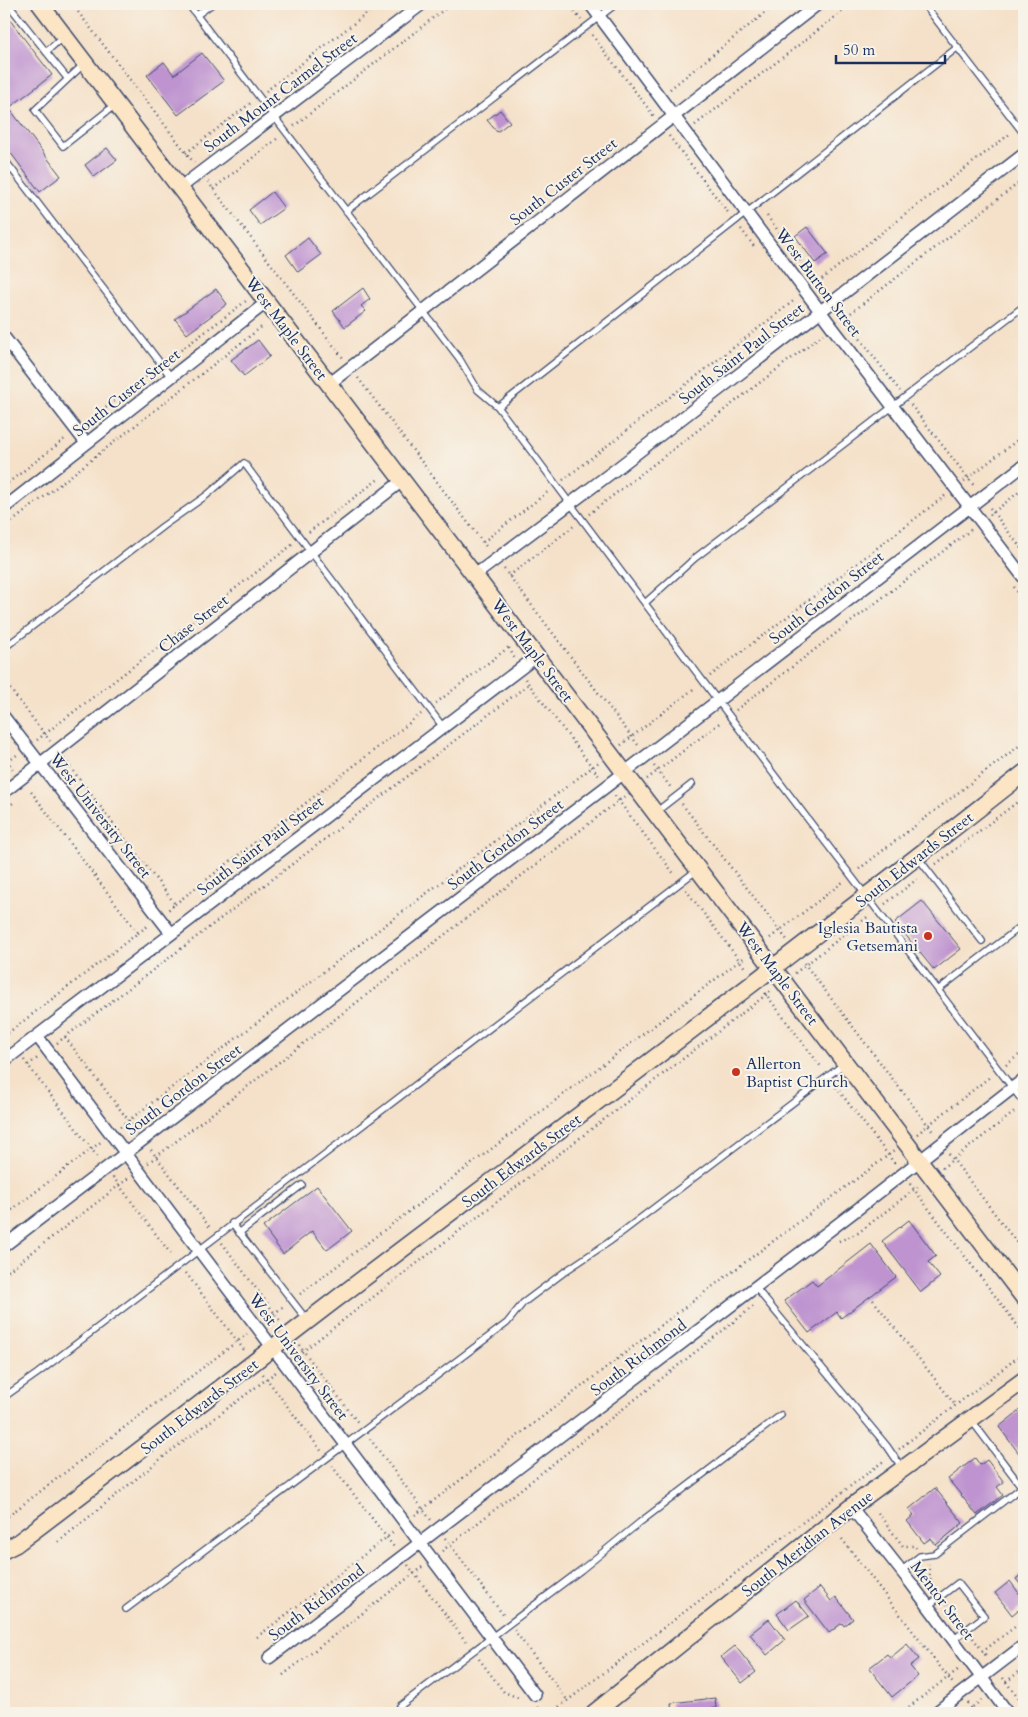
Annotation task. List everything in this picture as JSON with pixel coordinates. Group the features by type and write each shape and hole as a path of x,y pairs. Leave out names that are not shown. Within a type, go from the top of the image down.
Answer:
{"street":[{"name":"West Maple Street","path":"40,4 626,772 1024,1298"},
{"name":"South Mount Carmel Street","path":"181,187 422,4"},
{"name":"West Burton Street","path":"590,4 820,312 1024,578"},
{"name":"South Custer Street","path":"329,384 818,4"},
{"name":"South Saint Paul Street","path":"476,575 1024,154"},
{"name":"South Custer Street","path":"4,508 267,302"},
{"path":"4,337 86,444"},
{"name":"South Gordon Street","path":"4,1246 626,772 1024,465"},
{"name":"Chase Street","path":"4,792 403,480"},
{"name":"South Saint Paul Street","path":"4,1061 537,656"},
{"name":"West University Street","path":"4,717 171,933"},
{"name":"South Edwards Street","path":"4,1557 10,1547 135,1455 867,896 1024,773"},
{"name":"West University Street","path":"37,1036 124,1154 491,1636 533,1700"},
{"name":"South Richmond","path":"269,1658 758,1290 1024,1079"},
{"name":"South Meridian Avenue","path":"594,1713 851,1507 1024,1380"},
{"name":"Mentor Street","path":"851,1507 1008,1713"},
{"path":"935,1713 1024,1645"}],"lane":[{"path":"8,4 67,78"},
{"path":"188,4 459,358 478,390 498,406 703,682 1024,1104"},
{"path":"197,15 212,4"},
{"path":"346,211 616,4"},
{"path":"924,4 1024,134"},
{"path":"46,52 64,36"},
{"path":"498,406 958,47"},
{"path":"85,62 35,110 63,146 117,104"},
{"path":"4,159 171,377"},
{"path":"644,603 695,558 1024,306"},
{"path":"4,648 162,526 206,495 244,463 443,727"},
{"path":"656,812 692,784"},
{"path":"917,857 982,941"},
{"path":"4,1397 699,868"},
{"path":"938,990 1024,924"},
{"path":"126,1610 507,1323 523,1303 609,1242 846,1063"},
{"path":"239,1233 302,1185"},
{"path":"232,1224 308,1321"},
{"path":"758,1290 903,1469"},
{"path":"400,1706 781,1416"},
{"path":"901,1571 922,1556 935,1554 1023,1489 970,1420"},
{"path":"928,1606 958,1583 984,1616 954,1640"}],"path":[{"path":"72,4 1024,1252"},
{"path":"186,153 379,4"},
{"path":"213,189 451,4"},
{"path":"648,108 776,4"},
{"path":"674,142 852,4"},
{"path":"670,90 696,124"},
{"path":"483,542 1019,127"},
{"path":"509,576 1024,179"},
{"path":"757,203 1024,552"},
{"path":"4,486 246,301"},
{"path":"4,528 264,325"},
{"path":"4,1216 1024,435"},
{"path":"4,766 380,478"},
{"path":"4,1274 1024,488"},
{"path":"4,1036 509,647"},
{"path":"4,681 175,904"},
{"path":"28,1065 529,684"},
{"path":"4,1519 758,947 1024,742"},
{"path":"4,756 138,933"},
{"path":"58,1542 167,1454 746,1011"},
{"path":"65,1037 568,1701"},
{"path":"257,1637 674,1316 1024,1051"},
{"path":"23,1059 504,1692 533,1700 541,1713"},
{"path":"836,1242 858,1233 1024,1104"},
{"path":"283,1676 755,1306 755,1296 758,1290"},
{"path":"873,1300 956,1406"},
{"path":"551,1713 1022,1354 1024,1335"},
{"path":"878,1513 903,1546 915,1546 927,1561 931,1583 1024,1706"},
{"path":"842,1540 975,1713"}],"building":[{"path":"6,15 52,75 9,108 61,176 40,192 4,144 4,17"},
{"path":"202,53 224,81 178,115 147,75 164,62 174,75"},
{"path":"500,110 510,122 497,132 487,120"},
{"path":"107,148 117,160 94,177 85,165"},
{"path":"272,192 284,208 260,225 249,210"},
{"path":"807,227 828,254 815,263 795,236"},
{"path":"308,238 321,255 298,272 286,255"},
{"path":"363,288 370,299 361,306 366,311 345,327 333,311"},
{"path":"216,289 227,304 187,334 175,319"},
{"path":"258,340 270,356 244,376 231,360"},
{"name":"Iglesia Bautista Getsemani","path":"922,901 961,949 934,970 895,922"},
{"path":"317,1186 352,1231 327,1250 312,1231 283,1254 263,1227"},
{"path":"909,1220 936,1256 928,1262 940,1277 921,1292 882,1241"},
{"path":"871,1244 896,1277 841,1318 837,1312 809,1333 784,1301 812,1280 817,1286"},
{"path":"1024,1407 1024,1460 999,1427"},
{"path":"975,1458 980,1465 987,1460 1004,1482 997,1487 1003,1495 977,1515 948,1479"},
{"path":"935,1488 963,1523 936,1545 931,1538 924,1543 907,1521 914,1515 909,1509"},
{"path":"1024,1572 1024,1589 1016,1579"},
{"path":"1010,1581 1024,1600 1024,1605 1012,1615 995,1593"},
{"path":"820,1587 831,1601 836,1597 853,1619 844,1626 842,1623 829,1633 804,1600"},
{"path":"796,1600 809,1616 789,1630 777,1614"},
{"path":"769,1619 785,1640 767,1655 750,1634"},
{"path":"907,1644 919,1659 910,1666 918,1676 892,1697 869,1668 887,1654 890,1658"},
{"path":"735,1646 756,1672 742,1683 721,1657"},
{"path":"715,1698 716,1708 672,1713 671,1703"}],"place":[{"name":"Iglesia Bautista Getsemani","path":"928,936"},
{"name":"Allerton Baptist Church","path":"736,1072"}]}
